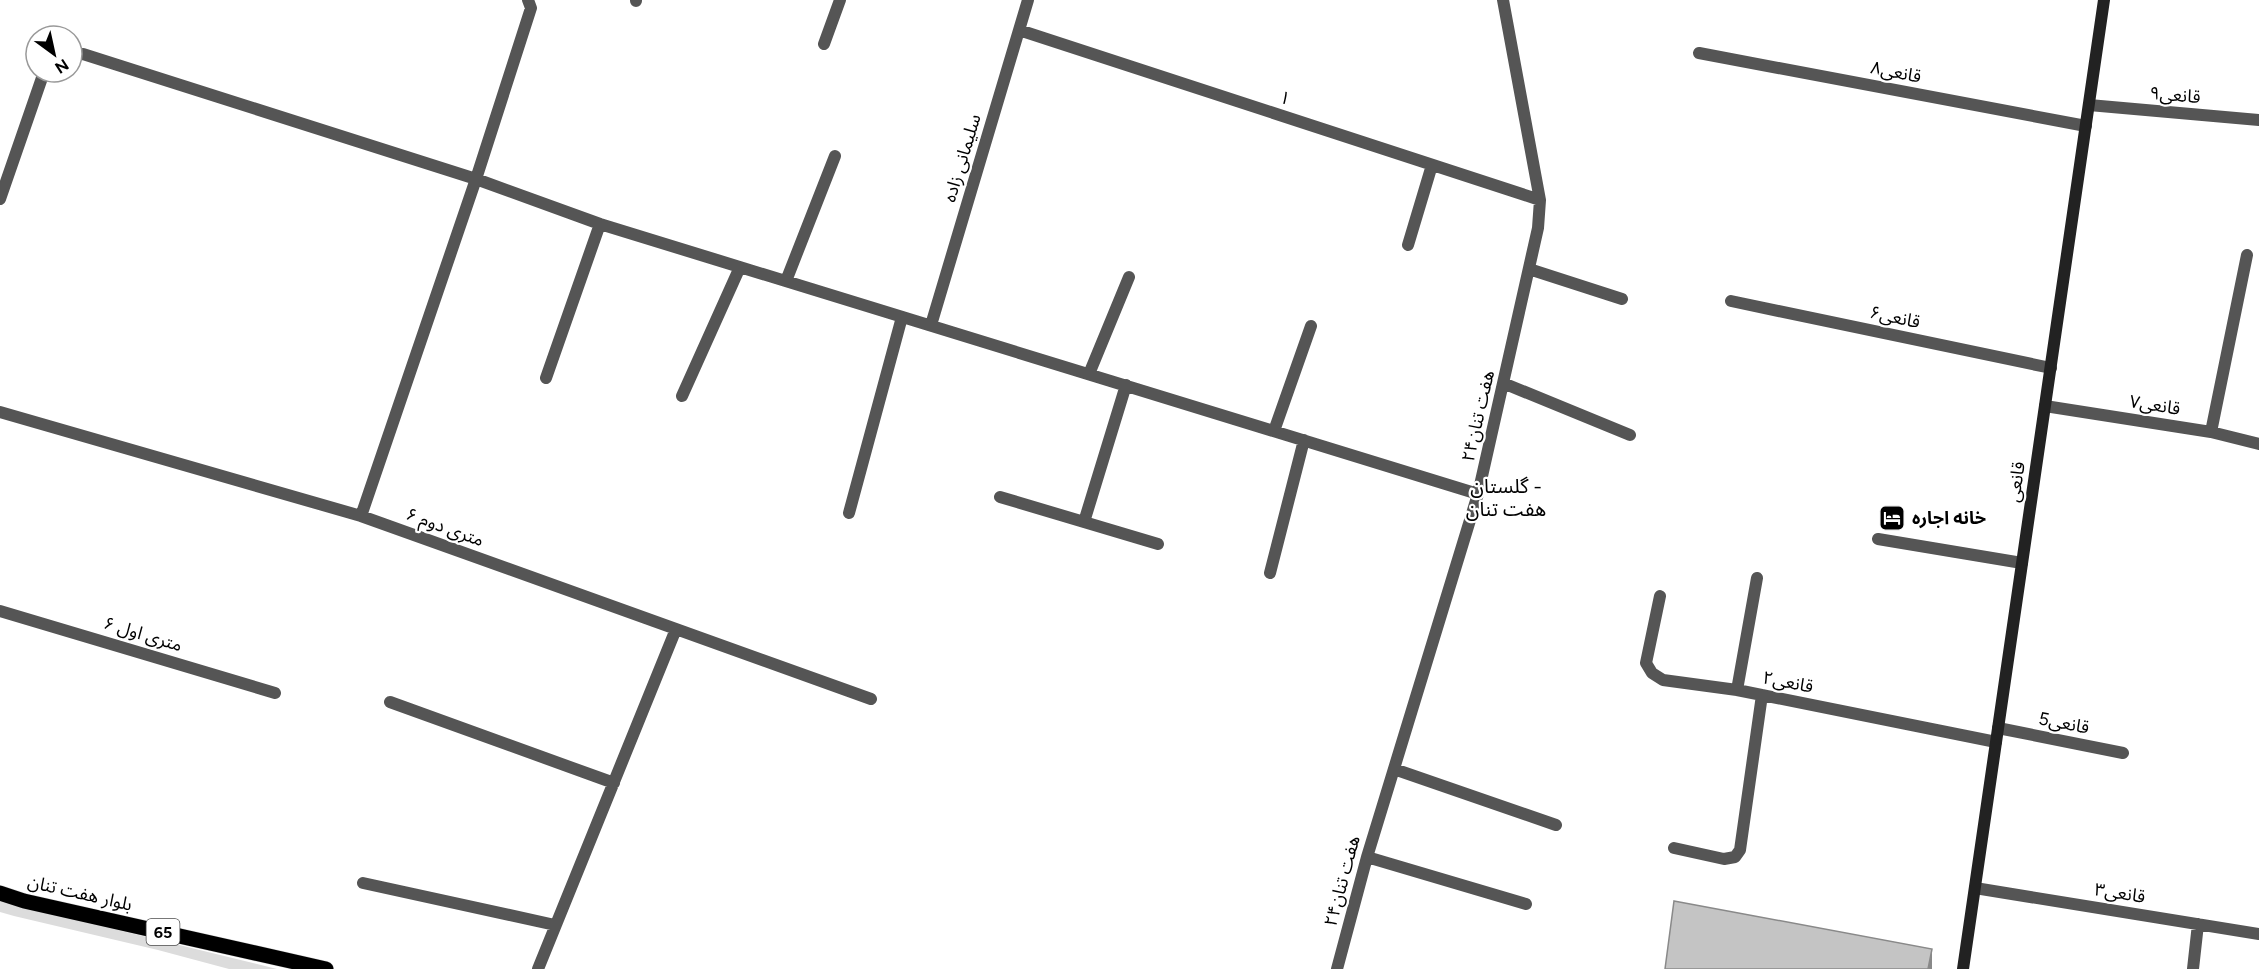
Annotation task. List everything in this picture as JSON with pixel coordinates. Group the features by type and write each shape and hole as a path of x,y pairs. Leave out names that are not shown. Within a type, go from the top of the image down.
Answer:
{"main road":[{"name":"بلوار هفت تنان","path":"0,893 24,901 326,969"}],"street":[{"path":"361,516 476,179 531,8 528,0"},
{"path":"824,44 840,0"},
{"name":"سلیمانی زاده","path":"931,326 1028,0"},
{"name":"هفت تنان۲۴","path":"1337,969 1367,857 1478,494 1538,228 1540,200 1503,0"},
{"name":"قانعی","path":"1963,969 2104,0"},
{"name":"۱","path":"1019,30 1540,200"},
{"name":"۸قانعی","path":"1699,52 2086,126"},
{"path":"84,54 476,179 600,224 1478,494"},
{"path":"0,199 40,84"},
{"name":"۹قانعی","path":"2089,105 2259,120"},
{"path":"786,281 836,156"},
{"path":"1408,245 1432,165"},
{"path":"546,378 600,224"},
{"path":"2211,432 2247,255"},
{"path":"682,396 740,267"},
{"path":"1529,269 1622,299"},
{"path":"1089,374 1129,278"},
{"name":"۶قانعی","path":"1731,301 2050,368"},
{"path":"849,513 902,317"},
{"path":"1274,431 1311,326"},
{"path":"1503,383 1630,435"},
{"path":"1084,522 1126,385"},
{"name":"۷قانعی","path":"2045,406 2211,432 2259,444"},
{"name":"۶ متری دوم","path":"0,412 361,516 871,699"},
{"path":"1270,573 1304,440"},
{"path":"1000,497 1158,544"},
{"path":"1878,539 2022,563"},
{"path":"1737,690 1757,578"},
{"name":"۲قانعی","path":"1660,596 1646,663 1652,673 1663,680 1737,690 1996,742"},
{"name":"۶ متری اول","path":"0,611 275,693"},
{"path":"538,969 676,629"},
{"path":"1674,848 1724,859 1735,857 1740,850 1762,695"},
{"path":"390,702 614,783"},
{"name":"5قانعی","path":"1998,728 2123,753"},
{"path":"1394,769 1556,825"},
{"path":"1367,857 1526,904"},
{"path":"363,883 555,925"},
{"name":"۳قانعی","path":"1975,888 2259,934"},
{"path":"2193,969 2198,924"}],"shaded area":[{"path":"0,897 122,931 277,969 229,969 14,916 0,912"}],"building":[{"path":"1674,901 1932,949 1928,969 1665,969"}],"place":[{"name":"خانه اجاره","path":"1892,518"}],"district":[{"name":"گلستان - هفت تنان","path":"1506,498"}]}
